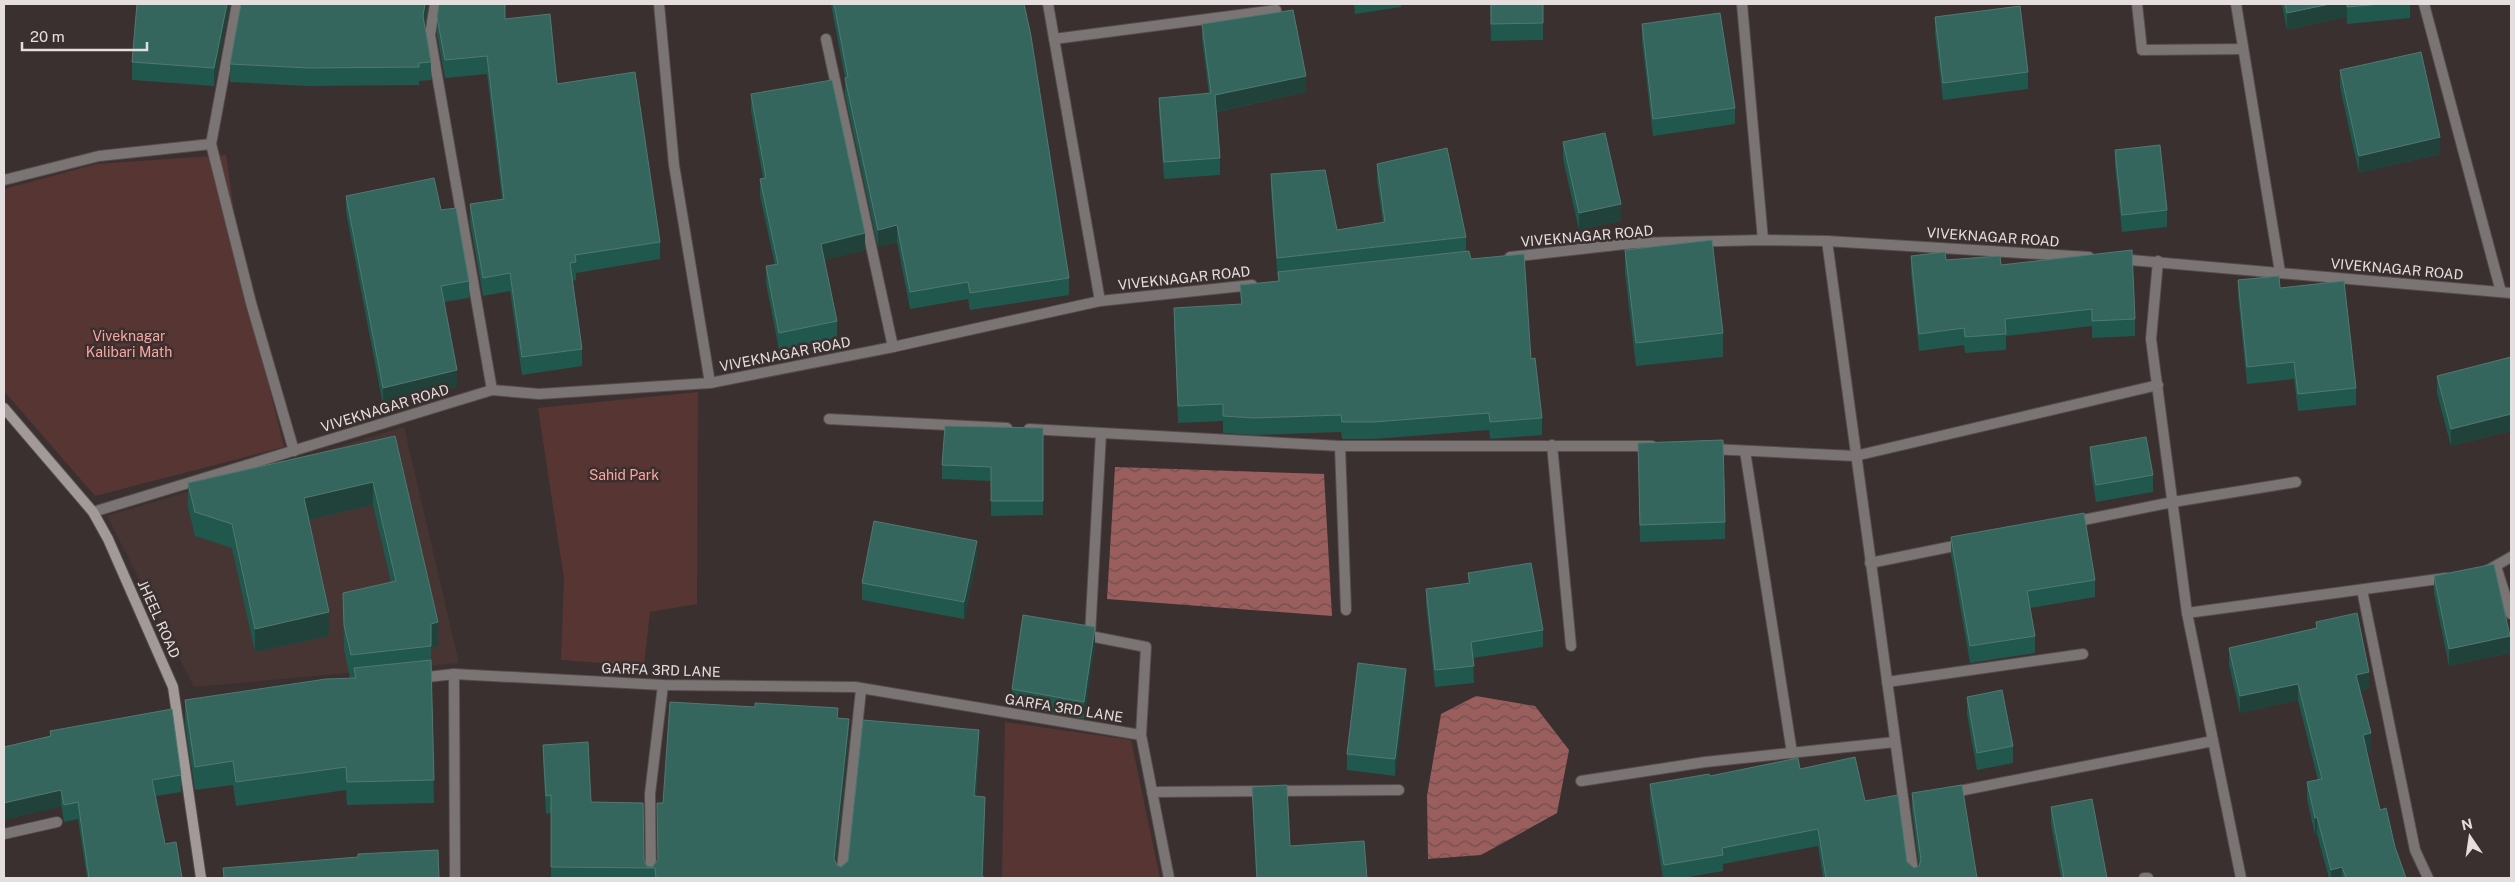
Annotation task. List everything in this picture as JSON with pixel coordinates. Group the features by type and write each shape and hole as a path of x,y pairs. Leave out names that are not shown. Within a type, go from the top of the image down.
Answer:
{"street":[{"path":"237,4 211,144 251,303 294,451"},
{"path":"435,4 430,35 492,390"},
{"path":"659,4 674,165 710,383"},
{"path":"1048,4 1100,301"},
{"path":"1742,4 1763,240"},
{"path":"2137,4 2142,50 2243,49"},
{"path":"2236,4 2280,272"},
{"path":"2424,4 2506,293"},
{"path":"1054,39 1276,10"},
{"path":"826,40 894,347"},
{"path":"4,180 99,156 211,144"},
{"name":"VIVEKNAGAR ROAD","path":"1498,258 1634,243 1763,240 1827,241 2158,261 2506,293"},
{"path":"1827,241 1894,742 1908,801 1914,878"},
{"path":"2158,261 2152,339 2187,613 2242,878"},
{"name":"VIVEKNAGAR ROAD","path":"92,512 492,390 539,394 710,383 894,347 1100,301 1265,284"},
{"path":"1700,449 1855,456 2158,385"},
{"name":"JHEEL ROAD","path":"4,408 92,512 108,538 182,704 200,878"},
{"path":"828,419 1340,446 1552,445 1664,447"},
{"name":"GARFA 3RD LANE","path":"1101,432 1090,636 1146,647 1141,734 1169,878"},
{"path":"1552,445 1571,646"},
{"path":"1340,446 1346,610"},
{"path":"1745,451 1792,753"},
{"path":"2066,524 2173,502 2296,482"},
{"path":"1870,563 1978,541"},
{"path":"2476,574 2486,572 2511,557"},
{"path":"2496,566 2511,614"},
{"path":"2187,613 2457,576"},
{"path":"2362,590 2415,850 2428,878"},
{"path":"1887,682 2083,654"},
{"path":"454,674 455,878"},
{"name":"GARFA 3RD LANE","path":"405,680 454,674 663,685 855,687 861,690 1141,734"},
{"path":"652,878 650,794 663,685"},
{"path":"841,878 861,690"},
{"path":"1942,794 2213,741"},
{"path":"1581,781 1704,762 1894,742"},
{"path":"1152,792 1399,790"},
{"path":"4,834 57,822"}],"shaded area":[{"path":"404,427 459,663 194,687 107,516"}],"green space":[{"name":"Viveknagar Kalibari Math","path":"226,155 245,288 284,447 95,496 4,391 4,189 97,164"},
{"name":"Sahid Park","path":"698,392 697,604 650,612 644,666 561,660 564,579 538,408"},
{"path":"1005,722 1131,740 1160,878 1002,878"}],"water":[{"path":"1115,467 1324,474 1332,616 1107,599"},
{"path":"1476,696 1535,706 1569,750 1557,813 1481,855 1428,859 1427,796 1441,714"}],"building":[{"path":"137,4 227,4 214,68 132,62"},
{"path":"241,4 425,4 423,16 431,62 419,63 419,67 308,68 230,64"},
{"path":"439,4 505,4 505,19 550,14 557,84 635,72 660,242 575,255 576,262 570,263 582,349 522,357 510,273 483,278 470,204 504,199 487,56 445,60 437,17"},
{"path":"834,4 1024,4 1031,36 1069,278 970,293 968,282 910,292 897,225 878,230 845,78 848,77"},
{"path":"1491,4 1543,4 1543,23 1491,24"},
{"path":"2285,4 2330,4 2287,13"},
{"path":"2347,4 2381,4 2347,7"},
{"path":"2020,6 2028,72 1943,83 1935,17"},
{"path":"1293,10 1306,76 1215,95 1220,158 1164,162 1159,98 1211,93 1202,24"},
{"path":"1720,13 1735,108 1653,119 1642,24"},
{"path":"2421,52 2440,137 2359,156 2340,70"},
{"path":"832,80 865,233 821,244 837,321 779,333 766,266 778,264 760,179 766,178 751,94"},
{"path":"1605,133 1621,204 1579,213 1563,142"},
{"path":"2160,145 2167,210 2122,215 2115,150"},
{"path":"1447,148 1466,237 1277,258 1271,174 1325,170 1337,230 1385,222 1377,164"},
{"path":"434,178 441,210 456,208 469,281 441,286 457,370 383,388 346,196"},
{"path":"1712,240 1723,333 1636,343 1625,250"},
{"path":"2132,250 2135,319 2092,321 2092,309 2005,319 2006,334 1965,337 1964,328 1919,334 1911,256 1945,252 1946,260 2000,256 2001,265"},
{"path":"1469,251 1471,259 1524,254 1531,359 1535,358 1542,418 1490,422 1489,413 1374,422 1342,422 1341,415 1254,418 1223,416 1223,404 1178,406 1174,308 1242,304 1240,285 1279,281 1278,272"},
{"path":"2279,276 2280,288 2344,281 2356,388 2298,394 2294,362 2247,367 2238,280"},
{"path":"2511,357 2511,414 2451,429 2437,376"},
{"path":"945,426 1043,428 1043,501 991,501 991,467 942,465"},
{"path":"395,436 438,622 431,624 431,646 351,655 344,625 343,593 396,581 373,482 304,498 329,612 255,629 232,524 195,512 188,483"},
{"path":"2146,437 2153,475 2096,485 2090,447"},
{"path":"1723,440 1725,522 1640,525 1638,443"},
{"path":"2084,513 2095,580 2027,591 2035,636 1970,646 1951,537"},
{"path":"874,521 977,541 964,602 862,583"},
{"path":"1531,563 1543,630 1471,642 1474,666 1435,670 1426,589 1470,583 1468,573"},
{"path":"2494,564 2510,636 2449,649 2434,576"},
{"path":"2357,613 2369,672 2356,675 2371,733 2363,735 2380,810 2386,808 2395,847 2406,878 2346,878 2342,867 2331,870 2317,817 2315,818 2307,782 2322,779 2298,684 2240,696 2229,648 2317,628 2316,622"},
{"path":"1023,615 1095,627 1084,702 1012,689"},
{"path":"431,660 434,780 347,782 346,767 236,782 233,761 195,767 185,700 326,679 356,678 354,668"},
{"path":"1358,663 1406,669 1395,759 1347,754"},
{"path":"2002,690 2013,746 1977,753 1967,697"},
{"path":"670,702 755,707 755,703 838,708 837,718 849,719 834,859 837,865 841,867 848,861 863,720 979,730 974,796 985,797 982,877 984,878 656,878 655,868 551,867 551,795 546,796 543,745 588,742 591,802 643,803 644,860 647,866 652,867 658,860 657,803 663,803"},
{"path":"172,709 181,775 152,780 165,844 176,842 182,878 89,878 78,802 64,805 61,790 4,803 4,747 51,736 50,731"},
{"path":"1855,757 1865,801 1898,795 1907,862 1914,868 1919,866 1921,860 1912,793 1962,785 1977,878 1826,878 1818,829 1722,848 1723,855 1664,865 1650,784 1709,774 1710,776 1798,758 1800,769"},
{"path":"1287,785 1290,846 1364,841 1367,878 1257,878 1252,787"},
{"path":"2092,799 2107,878 2064,878 2051,807"},
{"path":"438,850 439,878 224,878 223,868 358,857 358,854"}]}
